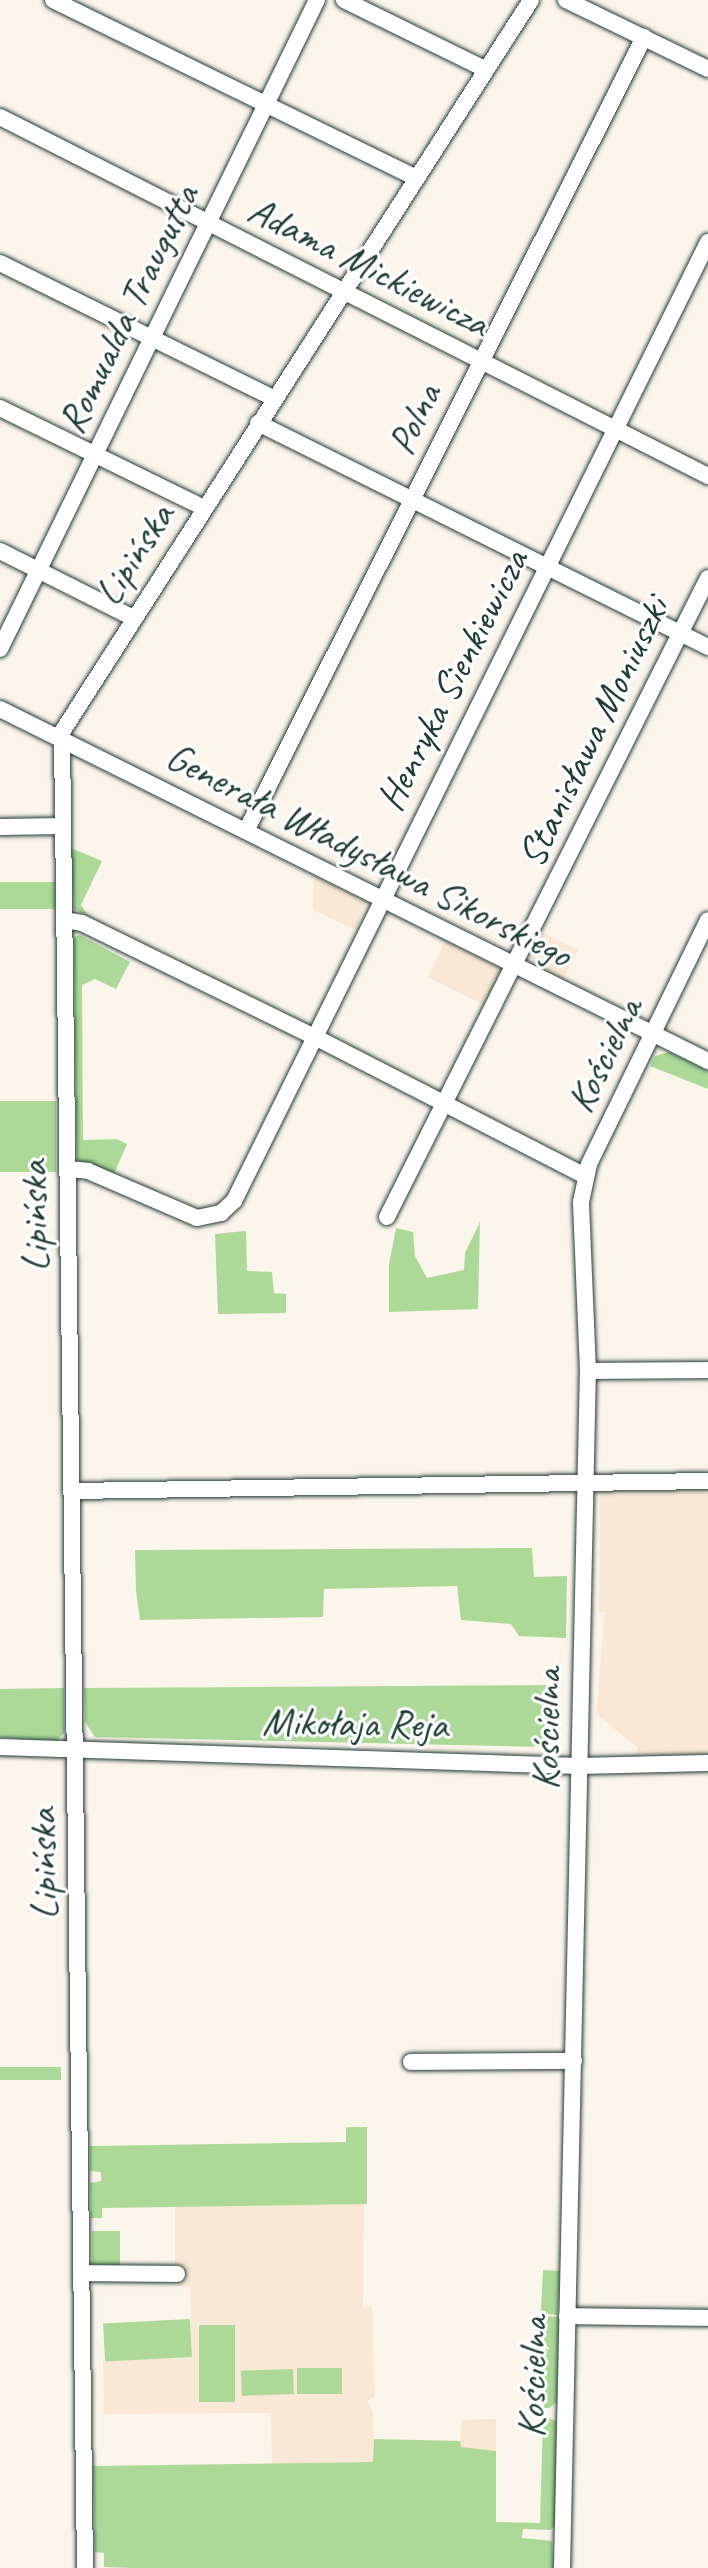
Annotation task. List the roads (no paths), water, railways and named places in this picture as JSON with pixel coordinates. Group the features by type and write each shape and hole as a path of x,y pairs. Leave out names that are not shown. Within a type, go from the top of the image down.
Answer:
{"street":[{"path":"53,0 415,177"},
{"name":"Romualda Traugutta","path":"0,649 317,0"},
{"path":"344,0 485,69"},
{"name":"Lipińska","path":"85,2568 61,739 133,618 531,0"},
{"path":"566,0 708,69"},
{"name":"Polna","path":"246,831 644,37"},
{"name":"Adama Mickiewicza","path":"0,117 708,476"},
{"name":"Henryka Sienkiewicza","path":"67,1169 88,1171 187,1215 221,1213 234,1201 380,900 708,242"},
{"path":"0,263 273,398"},
{"path":"0,408 204,508"},
{"path":"258,423 708,647"},
{"path":"0,551 133,618"},
{"name":"Stanisława Moniuszki","path":"387,1217 516,966 708,578"},
{"name":"Generała Władysława Sikorskiego","path":"0,709 708,1061"},
{"path":"0,827 63,826"},
{"path":"64,920 82,923 313,1036 584,1175"},
{"name":"Kościelna","path":"562,2568 588,1371 579,1238 584,1175 708,920"},
{"path":"588,1371 708,1370"},
{"path":"72,1491 708,1481"},
{"name":"Mikołaja Reja","path":"0,1747 75,1752 579,1766 708,1763"},
{"path":"411,2062 574,2061"},
{"path":"81,2273 177,2274"},
{"path":"567,2316 708,2318"}]}
